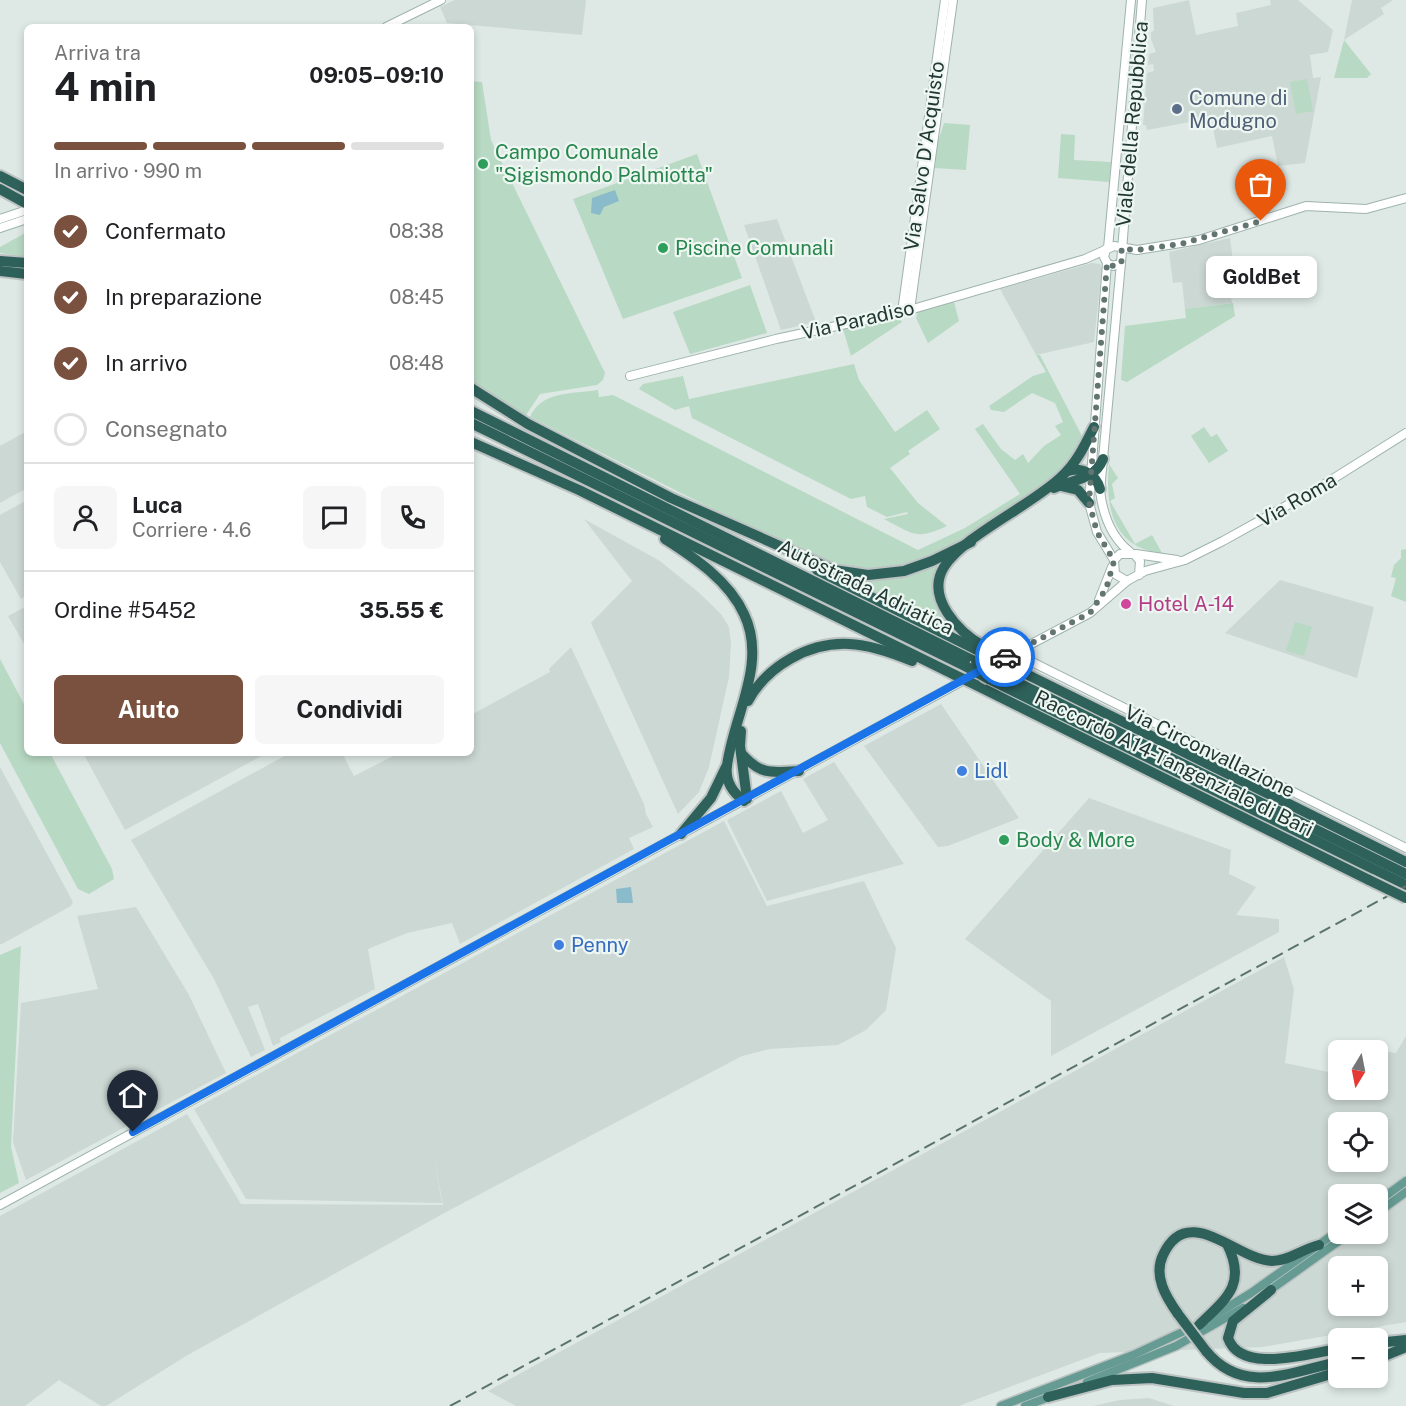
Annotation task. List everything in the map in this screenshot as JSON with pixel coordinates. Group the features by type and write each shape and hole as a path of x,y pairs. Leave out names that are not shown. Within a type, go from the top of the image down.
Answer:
{"highway":[{"path":"0,176 24,188"},
{"path":"0,189 22,201"},
{"path":"0,261 24,263"},
{"path":"0,271 24,274"},
{"path":"474,390 528,424 671,498 739,526 820,565 844,573 868,575 904,571 932,561 971,542"},
{"name":"Autostrada Adriatica","path":"474,413 972,664 989,679 1406,885"},
{"name":"Autostrada Adriatica","path":"474,424 972,664 1000,674 1406,874"},
{"path":"990,653 956,624 943,603 940,577 944,567 971,542 1038,496 1068,471 1094,427"},
{"name":"Raccordo A14-Tangenziale di Bari","path":"474,443 579,490 952,677 1082,738 1406,898"},
{"path":"1038,496 1058,486 1091,475 1100,467 1103,459"},
{"path":"1068,471 1081,470 1091,475 1100,489"},
{"path":"1058,486 1073,487 1089,502"},
{"path":"579,490 600,506 647,529 688,554 711,573 739,603 749,624 750,680 726,767 711,798 681,834"},
{"name":"Raccordo A14-Tangenziale di Bari","path":"671,498 1015,665 1406,862"},
{"path":"745,800 741,753 743,715 753,692 772,672 802,653 826,646 862,645 902,657 952,677"},
{"path":"741,753 755,768 769,773 798,771"},
{"path":"726,767 731,789 745,800"},
{"path":"1319,1245 1286,1259 1271,1261 1247,1256 1214,1236 1198,1232 1183,1235 1167,1249 1161,1261 1160,1277 1166,1296 1178,1314 1206,1351 1229,1372 1252,1377 1270,1377 1328,1364"},
{"path":"1199,1324 1225,1299 1235,1281 1236,1265 1226,1244"},
{"path":"1271,1290 1231,1325 1228,1338 1233,1349 1246,1357 1263,1360 1328,1350"},
{"path":"1388,1342 1406,1340"},
{"path":"1388,1350 1406,1346"},
{"path":"1388,1354 1406,1346"},
{"path":"1048,1397 1112,1380 1152,1378 1244,1393 1267,1393 1328,1375"}],"main road":[{"path":"1388,1194 1406,1181"},
{"path":"1388,1205 1406,1192"},
{"path":"1001,1406 1134,1355 1199,1324 1251,1293 1328,1238"},
{"path":"1024,1406 1176,1346 1271,1290 1335,1244"}],"street":[{"path":"392,24 441,0"},
{"name":"Via Salvo D'Acquisto","path":"906,311 945,0"},
{"name":"Via Salvo D'Acquisto","path":"906,311 953,0"},
{"name":"Viale della Repubblica","path":"1107,249 1131,0"},
{"name":"Viale della Repubblica","path":"1121,249 1142,0"},
{"path":"1127,581 1115,574 1113,563 1097,532 1089,502 1107,249 1114,246 1137,250 1199,240 1306,206 1366,209 1406,198"},
{"path":"0,219 24,211"},
{"path":"0,228 24,220"},
{"name":"Via Paradiso","path":"630,376 776,339 906,311 1085,259 1107,249"},
{"path":"0,1205 1014,652 1090,613 1127,581 1139,575 1140,561 1119,543 1110,528 1104,512 1100,489 1122,262 1121,249"},
{"path":"1106,261 1113,266 1137,250"},
{"name":"Via Paradiso","path":"1085,259 1106,261"},
{"name":"Via Roma","path":"1139,575 1185,560 1283,509 1406,433"},
{"path":"1090,613 1106,589 1113,563 1120,554 1132,553 1185,560"},
{"name":"Via Circonvallazione","path":"1014,652 1406,848"}],"shaded area":[{"path":"455,0 586,0 582,35 447,23 440,7"},
{"path":"1189,0 1196,35 1238,26 1236,13 1271,5 1270,0 1298,0 1333,30 1328,52 1310,55 1313,78 1321,77 1305,163 1278,166 1272,136 1217,148 1211,118 1147,130 1146,125 1143,125 1147,73 1154,71 1153,64 1148,65 1149,54 1156,52 1151,39 1151,32 1154,31 1153,8"},
{"path":"1352,0 1393,0 1381,8 1384,14 1344,40"},
{"path":"777,219 816,322 781,330 744,225"},
{"path":"1230,238 1235,277 1238,277 1239,285 1229,287 1232,303 1185,309 1182,282 1173,283 1169,252"},
{"path":"1092,263 1100,264 1102,268 1094,342 1036,355 1000,289"},
{"path":"24,433 24,490 0,503 0,446"},
{"path":"24,502 24,597 21,599 0,562 0,515"},
{"path":"584,519 660,561 697,591 721,614 729,627 731,643 729,677 709,767 699,792 678,814 591,623 632,581"},
{"path":"1280,580 1374,607 1357,678 1225,633"},
{"path":"24,608 24,644 8,616"},
{"path":"571,647 653,827 629,838 634,849 460,944 452,923 407,933 368,949 375,989 280,1038 281,1042 273,1046 258,1004 248,1007 265,1050 251,1057 214,979 131,840 285,756 344,756 354,776 393,756 474,756 474,713 550,672 549,669"},
{"path":"941,704 1019,818 948,846 938,847 864,746"},
{"path":"85,756 261,756 125,830"},
{"path":"834,762 904,864 767,901 727,820 781,791 803,833 828,820 803,779"},
{"path":"0,767 73,902 71,906 2,944 0,944"},
{"path":"1089,798 1231,850 1229,874 1256,887 1236,915 1279,919 1279,932 1051,1056 1051,1001 965,939"},
{"path":"724,821 767,906 864,881 896,948 886,1010 866,1030 838,1045 770,1049 742,1056 448,1211 186,1356 106,1406 101,1406 59,1380 25,1406 0,1406 0,1216 187,1114 241,1204 443,1205 433,1152 442,1203 246,1199 194,1109"},
{"path":"136,907 189,995 226,1073 26,1180 13,1142 21,1003 98,989 77,916"},
{"path":"1284,957 1294,989 1285,1063 1328,1072 1328,1100 1388,1100 1388,1052 1396,1053 1406,1036 1406,1322 1372,1328 1328,1328 1328,1336 1263,1347 1100,1353 959,1406 516,1406 488,1391"},
{"path":"1149,1398 1174,1406 1093,1406 1120,1400"}],"green space":[{"path":"1344,40 1371,74 1367,78 1334,78"},
{"path":"1307,79 1313,111 1296,114 1290,82"},
{"path":"474,81 482,82 491,140 605,373 603,380 597,385 540,394 526,415 474,384"},
{"path":"944,123 970,125 966,170 935,168 937,145"},
{"path":"1061,134 1075,135 1074,160 1111,162 1109,182 1058,178"},
{"name":"Piscine Comunali","path":"697,154 742,278 623,319 573,199"},
{"path":"24,234 24,257 0,253 0,247"},
{"path":"750,285 767,333 690,354 673,312"},
{"path":"954,302 959,321 928,343 916,318 918,312"},
{"path":"1233,303 1235,316 1127,382 1121,380 1125,326 1186,318 1185,309"},
{"path":"898,317 902,322 851,356 843,329"},
{"path":"1036,355 1040,355 1081,434 1083,444 1065,469 969,538 920,563 871,572 820,563 530,417 542,402 558,395 598,390 599,397 613,395 918,550 965,528 1020,494 975,429 983,424 1001,449 1015,460 1023,454 1028,463 1044,446 1061,435 1055,426 1063,422 1055,403 1032,393 1004,412 991,410 989,406 1033,376 1046,372"},
{"path":"854,364 859,380 895,432 927,410 940,429 908,451 910,454 890,468 918,503 947,526 922,534 909,532 884,519 908,514 907,512 887,517 867,507 865,496 851,499 692,418 689,406 675,410 639,389 643,384 683,376 689,399"},
{"path":"1204,427 1211,437 1217,434 1228,451 1209,463 1191,436"},
{"path":"1109,464 1118,478 1112,484 1115,498 1110,501 1135,544 1152,535 1162,553 1145,549 1132,543 1122,534 1111,509 1109,495 1108,480"},
{"path":"1406,549 1406,602 1391,596 1396,578 1391,577 1394,565 1401,558 1401,550"},
{"path":"937,566 936,585 951,628 854,581 854,578 902,575"},
{"path":"1295,622 1312,627 1304,656 1286,651"},
{"path":"0,659 24,704 24,756 52,756 112,869 114,879 89,894 78,889 0,743"},
{"path":"21,946 11,1147 19,1183 0,1193 0,955"}],"water":[{"path":"615,190 619,201 604,207 600,215 591,213 592,198"},
{"path":"631,887 633,903 617,903 616,889"}],"railway":[{"path":"450,1406 1406,886"}],"way so far":[{"path":"1005,657 1090,613 1106,589 1114,561 1097,532 1089,502 1107,263 1113,266 1121,263 1123,255 1121,249 1137,250 1181,244 1261,221"}],"place":[{"name":"Comune di Modugno","path":"1177,109"},
{"name":"Campo Comunale \"Sigismondo Palmiotta\"","path":"483,164"},
{"name":"GoldBet","path":"1261,221"},
{"name":"Piscine Comunali","path":"663,248"},
{"name":"Hotel A-14","path":"1126,604"},
{"name":"Lidl","path":"962,771"},
{"name":"Body & More","path":"1004,840"},
{"name":"Penny","path":"559,945"}],"route":[{"path":"133,1132 1005,657"}]}
